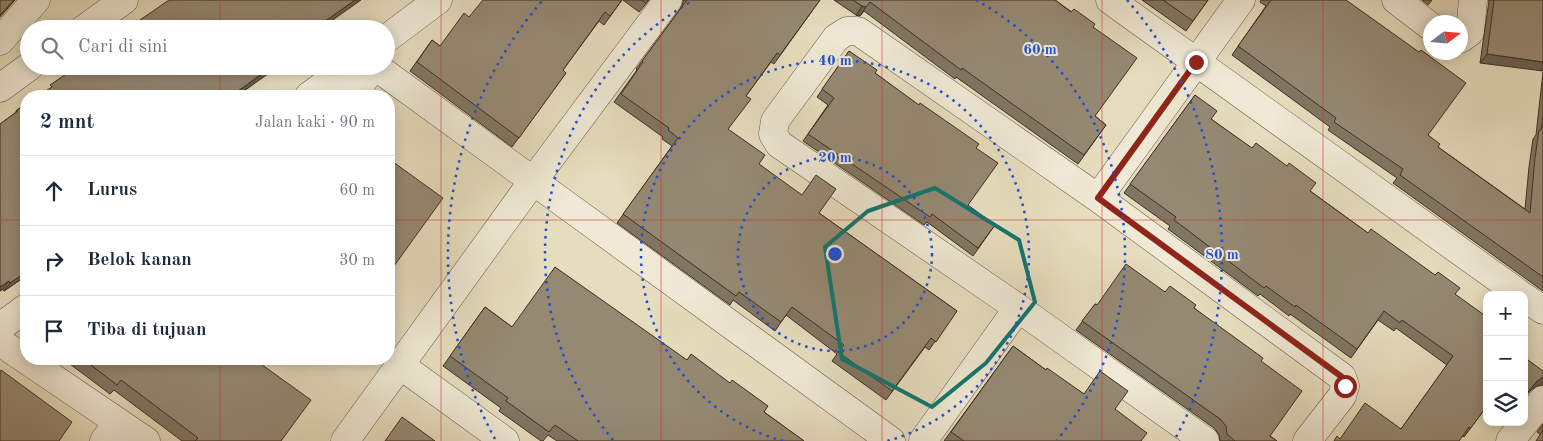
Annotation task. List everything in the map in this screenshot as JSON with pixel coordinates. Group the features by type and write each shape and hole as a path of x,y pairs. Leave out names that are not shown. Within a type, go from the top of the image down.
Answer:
{"street":[{"path":"0,41 36,0"},
{"path":"96,20 124,0"},
{"path":"395,32 438,0"},
{"path":"344,441 533,181 668,0"},
{"path":"1110,0 1516,291"},
{"path":"1098,198 1241,0"},
{"path":"1396,0 1423,21"},
{"path":"1468,33 1470,32 1473,0"},
{"path":"1205,441 1018,308 779,144 773,134 775,121 836,38 847,31 858,31 1098,198 1342,377 1345,386 1342,396 1307,441"},
{"path":"0,88 20,73"},
{"path":"318,90 338,75"},
{"path":"356,90 367,75"},
{"path":"386,75 891,441"},
{"path":"1528,300 1543,310"},
{"path":"924,441 1018,308"},
{"path":"0,327 20,312"},
{"path":"0,342 20,358"},
{"path":"29,365 111,431 146,441"},
{"path":"400,366 505,441"},
{"path":"1510,441 1543,400"}],"highlighted area":[{"path":"935,188 1019,240 1035,302 986,363 932,407 842,359 825,247 868,211"}],"building":[{"path":"0,0 14,0 0,15"},
{"path":"169,0 355,0 327,20 140,20"},
{"path":"483,0 622,0 610,16 605,12 563,70 566,73 519,138 417,62 432,40 440,46 464,13 469,17"},
{"path":"687,0 820,0 780,55 777,53 746,96 751,99 728,129 765,155 759,164 802,195 816,175 836,189 819,213 957,311 936,342 931,338 892,391 838,352 844,345 792,307 781,322 739,292 736,296 623,214 678,138 668,130 669,128 621,94 642,61"},
{"path":"853,0 1055,0 1071,12 1074,9 1095,24 1093,27 1137,58 1095,116 1106,125 1084,155 962,68 961,70 870,2 866,7"},
{"path":"1163,0 1208,0 1193,21"},
{"path":"1271,0 1346,0 1419,52 1421,50 1423,51 1423,60 1435,60 1466,83 1428,135 1440,144 1438,147 1530,213 1535,158 1543,117 1543,277 1400,175 1403,169 1334,122 1336,118 1238,46"},
{"path":"1494,0 1543,0 1543,62 1487,54"},
{"path":"849,51 877,70 875,73 919,105 920,103 979,144 976,148 998,163 968,205 995,225 978,248 932,214 930,217 808,134 834,98 822,89"},
{"path":"65,75 260,75 239,90 47,90 52,87 50,85"},
{"path":"1195,95 1217,111 1211,119 1252,148 1256,143 1287,166 1289,163 1316,183 1310,191 1368,233 1371,229 1435,275 1438,272 1460,288 1455,294 1483,314 1483,411 1459,441 1334,441 1337,436 1340,439 1365,403 1401,429 1453,356 1402,320 1400,323 1384,311 1357,349 1296,305 1295,307 1266,286 1264,288 1174,220 1176,217 1130,184"},
{"path":"20,108 20,276 0,287 0,124"},
{"path":"395,163 443,198 395,265"},
{"path":"1126,264 1165,292 1170,286 1196,305 1194,308 1263,358 1261,361 1302,391 1270,436 1277,441 1235,441 1227,434 1226,426 1220,419 1082,321 1095,304 1097,305"},
{"path":"555,267 687,360 691,354 730,383 732,380 768,406 764,412 804,441 578,441 555,425 549,432 506,401 508,398 450,356 485,307 512,327"},
{"path":"1013,346 1084,394 1100,371 1128,391 1115,409 1147,433 1141,441 964,441 951,432"},
{"path":"1528,360 1543,371 1543,377 1528,392"},
{"path":"91,365 262,365 311,400 281,441 195,441 198,438 121,380 117,385"},
{"path":"1,370 72,422 59,441 0,441"},
{"path":"402,417 435,441 385,441"},
{"path":"1543,430 1543,441 1536,441"}],"route":[{"path":"1196,62 1098,198 1342,377 1345,386"}]}
